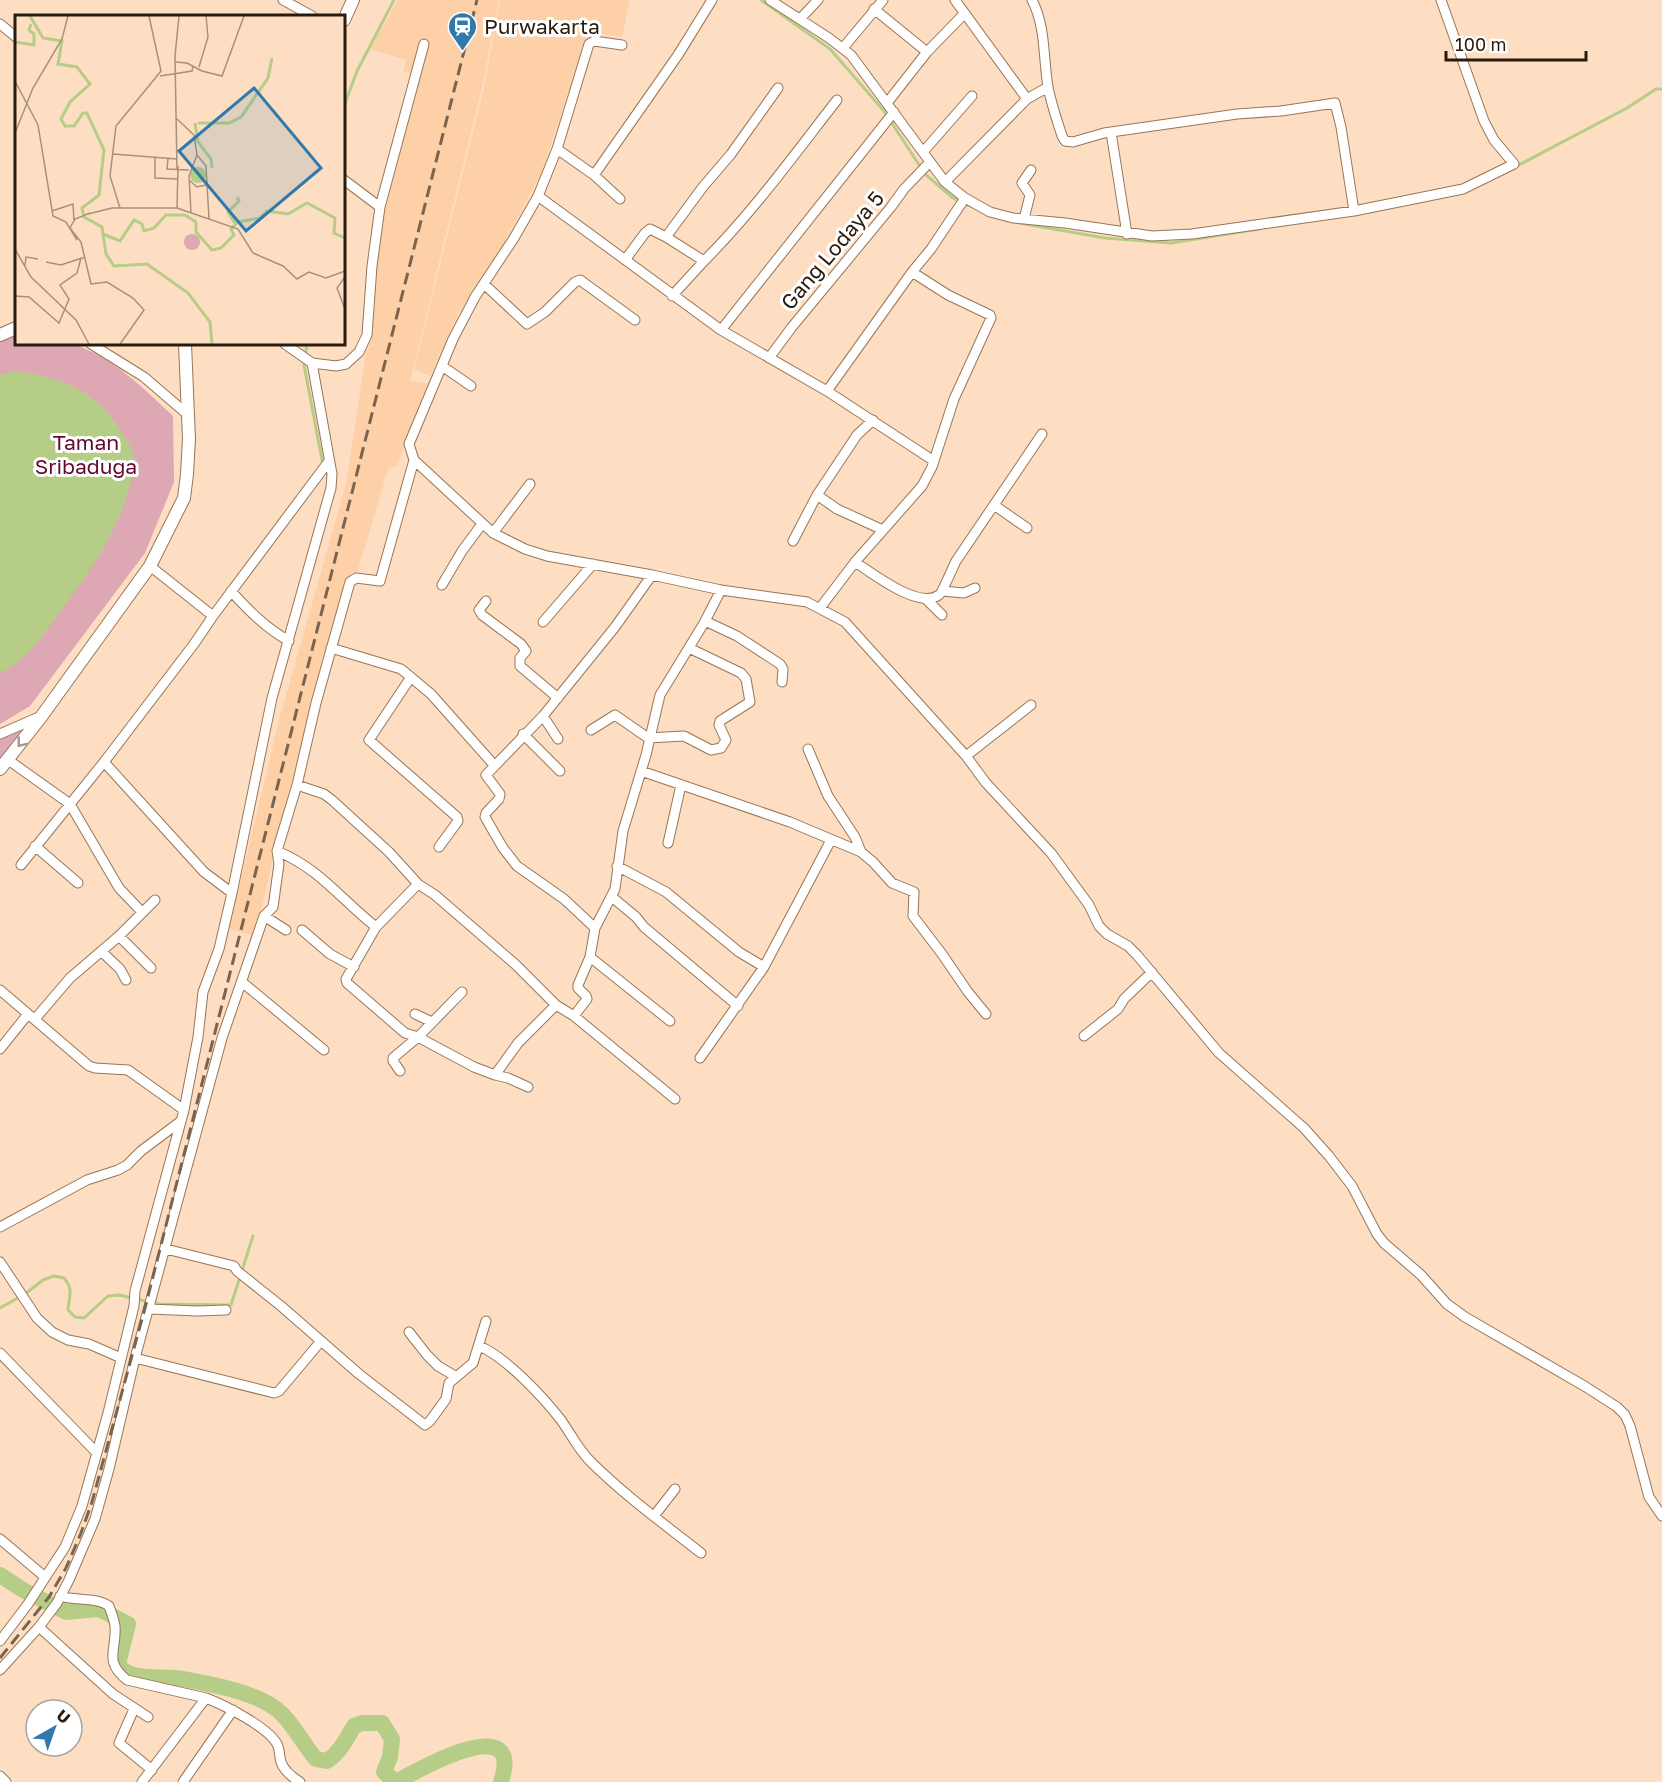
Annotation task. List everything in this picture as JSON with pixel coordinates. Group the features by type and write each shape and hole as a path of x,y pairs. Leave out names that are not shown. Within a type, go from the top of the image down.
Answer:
{"street":[{"path":"283,0 310,15"},
{"path":"345,18 353,0"},
{"path":"594,175 678,55 712,0"},
{"path":"770,0 843,48 887,102 890,116 922,152 925,167 945,182 964,201 990,212 1024,219 1160,237 1182,236 1354,211 1463,189 1514,164 1494,140 1484,121 1456,48 1441,0"},
{"path":"800,19 818,0"},
{"path":"843,48 883,0"},
{"path":"955,0 1027,99"},
{"path":"1032,0 1036,7 1043,37 1048,87 1065,141 1073,142 1111,132 1237,114 1281,111 1335,103 1354,211"},
{"path":"874,9 927,52"},
{"path":"887,102 927,52 963,14"},
{"path":"0,24 15,36"},
{"path":"622,45 594,41 589,44 557,149 538,196 453,339 409,444 414,460 492,533 525,549 547,556 721,590 807,602 845,622 1065,870 1089,905 1099,926 1107,934 1128,946 1219,1053 1304,1128 1329,1156 1352,1185 1377,1234 1421,1275 1447,1304 1476,1324 1617,1407 1625,1416 1629,1426 1648,1497 1662,1516"},
{"path":"286,345 310,362 336,366 346,364 359,352 367,335 372,266 380,207 424,44"},
{"path":"945,182 1027,99 1048,87"},
{"path":"666,237 702,188 731,154 778,88"},
{"path":"922,152 972,96"},
{"path":"672,296 732,231 837,100"},
{"path":"721,330 890,116"},
{"path":"1111,132 1127,234"},
{"path":"557,149 594,175 620,199"},
{"name":"Gang Lodaya 5","path":"769,358 925,167"},
{"path":"1024,219 1030,195 1022,183 1031,170"},
{"path":"345,181 380,207"},
{"path":"538,196 721,330 827,391 933,461"},
{"path":"827,391 912,273 932,249 964,201"},
{"path":"625,260 650,229 704,261"},
{"path":"820,608 855,562 919,492 926,481 954,399 991,318 990,315 948,295 912,273"},
{"path":"484,284 527,324 545,312 579,280 635,320"},
{"path":"0,335 15,328"},
{"path":"93,345 144,377 187,414"},
{"path":"142,912 119,888 69,804 4,764 41,717 150,566 184,498 188,474 185,345"},
{"path":"0,1641 37,1591 65,1546 78,1516 184,1110 198,1037 203,992 219,949 272,698 331,488 332,474 310,362"},
{"path":"442,366 471,386"},
{"path":"793,541 817,495 857,435 873,420"},
{"path":"926,599 938,596 942,591 956,561 1042,434"},
{"path":"0,1670 39,1627 58,1600 87,1541 95,1518 135,1358 222,1038 264,916 273,907 279,864 277,851 297,785 316,703 350,582 356,578 380,581 414,460"},
{"path":"21,865 104,762 194,644 329,461"},
{"path":"492,533 530,484"},
{"path":"817,495 837,509 883,530"},
{"path":"994,504 1027,528"},
{"path":"442,585 462,551 482,524"},
{"path":"855,562 898,591 926,599 942,615"},
{"path":"543,622 593,564"},
{"path":"150,566 213,616"},
{"path":"595,928 564,899 517,866 503,848 485,816 499,799 500,794 486,775 558,698 615,627 652,575"},
{"path":"942,591 964,593 975,588"},
{"path":"574,1016 587,999 578,987 590,957 595,928 615,889 623,831 660,695 721,590"},
{"path":"231,591 258,620 289,641"},
{"path":"486,601 479,610 482,615 521,644 526,651 520,658 520,666 558,698"},
{"path":"705,621 737,636 780,664 783,669 782,682"},
{"path":"331,648 401,669 431,694 494,765"},
{"path":"647,747 684,736 702,747 711,750 719,749 726,740 719,725 720,721 750,702 746,679 741,673 689,648"},
{"path":"411,677 369,740 457,817 458,821 439,846"},
{"path":"966,756 1031,705"},
{"path":"591,730 615,715 647,747"},
{"path":"543,716 558,739"},
{"path":"0,734 41,717"},
{"path":"523,734 560,771"},
{"path":"808,748 828,796 855,837 861,852"},
{"path":"104,762 204,872 232,893"},
{"path":"641,771 790,822 861,852 892,883 914,892 913,916 986,1014"},
{"path":"297,785 324,794 332,800 389,852 421,886 435,895 514,964 556,1005 574,1016 675,1099"},
{"path":"668,843 681,785"},
{"path":"700,1058 764,967 831,840"},
{"path":"35,846 78,883"},
{"path":"277,851 294,858 320,875 373,925"},
{"path":"617,866 666,892 739,952 764,967"},
{"path":"421,886 373,925 346,979 347,983 405,1033 418,1037 474,1067 528,1087"},
{"path":"612,897 738,1006"},
{"path":"0,1049 70,978 102,952 155,900"},
{"path":"264,916 286,930"},
{"path":"302,930 330,954 354,967"},
{"path":"119,936 151,968"},
{"path":"102,952 120,969 126,980"},
{"path":"590,957 670,1021"},
{"path":"1084,1036 1118,1009 1124,999 1152,972"},
{"path":"242,982 324,1050"},
{"path":"0,990 89,1066 128,1070 184,1110"},
{"path":"400,1071 393,1058 418,1037 462,992"},
{"path":"495,1075 518,1043 556,1005"},
{"path":"415,1014 432,1022"},
{"path":"0,1214 4,1224 87,1180 128,1165 141,1151 181,1121"},
{"path":"166,1249 234,1266 237,1271 359,1374 425,1425 446,1399 449,1383 455,1376 471,1367 486,1321"},
{"path":"0,1262 37,1318 52,1332 68,1340 88,1344 121,1358"},
{"path":"151,1303 197,1311 226,1310"},
{"path":"409,1332 438,1366 455,1376"},
{"path":"135,1358 274,1393 279,1391 321,1341"},
{"path":"479,1346 495,1354 508,1365 560,1420 573,1441 591,1462 701,1553"},
{"path":"0,1353 96,1452"},
{"path":"654,1516 675,1489"},
{"path":"0,1539 45,1577"},
{"path":"58,1600 105,1603 109,1606 115,1626 112,1660 116,1671 127,1680 206,1698 233,1710 274,1739 278,1745 285,1771 300,1782"},
{"path":"39,1627 113,1694 148,1716"},
{"path":"142,1782 206,1698"},
{"path":"134,1709 119,1743 152,1770"},
{"path":"183,1782 233,1710"},
{"path":"0,1776 6,1782"}],"shaded area":[{"path":"398,0 499,0 482,87 410,381 431,384 396,467 389,467 357,573 352,572 340,597 255,936 229,929 279,720 346,484 366,352 371,342 373,329 379,236 419,76 403,72 406,60 370,49"},
{"path":"500,0 630,0 622,37 588,32 541,174 497,256 459,312 430,376 414,369 484,88"},
{"path":"14,371 48,377 77,388 90,396 113,419 133,454 128,492 102,551 38,642 20,660 0,673 0,375"}],"green space":[{"name":"Taman Sribaduga","path":"15,335 15,345 75,345 87,349 127,374 173,416 174,482 145,553 30,706 0,724 0,340"},
{"path":"37,720 0,767 0,737 11,735"}],"waterway":[{"path":"345,103 357,71 394,0"},
{"path":"761,0 830,49 884,111 925,174 953,198 970,206"},
{"path":"1517,166 1627,108 1656,89 1662,89"},
{"path":"1019,223 1105,238 1171,243 1259,229"},
{"path":"307,345 304,365 323,465"},
{"path":"0,1308 25,1294 43,1280 54,1276 64,1278 67,1282 70,1293 68,1310 75,1317 84,1318 108,1296 119,1295 159,1304 231,1305 253,1236"},
{"path":"0,1575 23,1590 66,1612 99,1609 128,1624 118,1664 130,1674 183,1679 221,1687 262,1700 287,1719 316,1759 327,1761 336,1754 354,1726 362,1723 382,1723 392,1739 390,1757 384,1772 395,1782"},
{"path":"396,1782 446,1757 485,1746 498,1749 504,1761 501,1782"}],"railway":[{"path":"0,1658 49,1597 66,1568 92,1502 145,1308 477,0"}],"place":[{"name":"Purwakarta","path":"463,52"}]}
